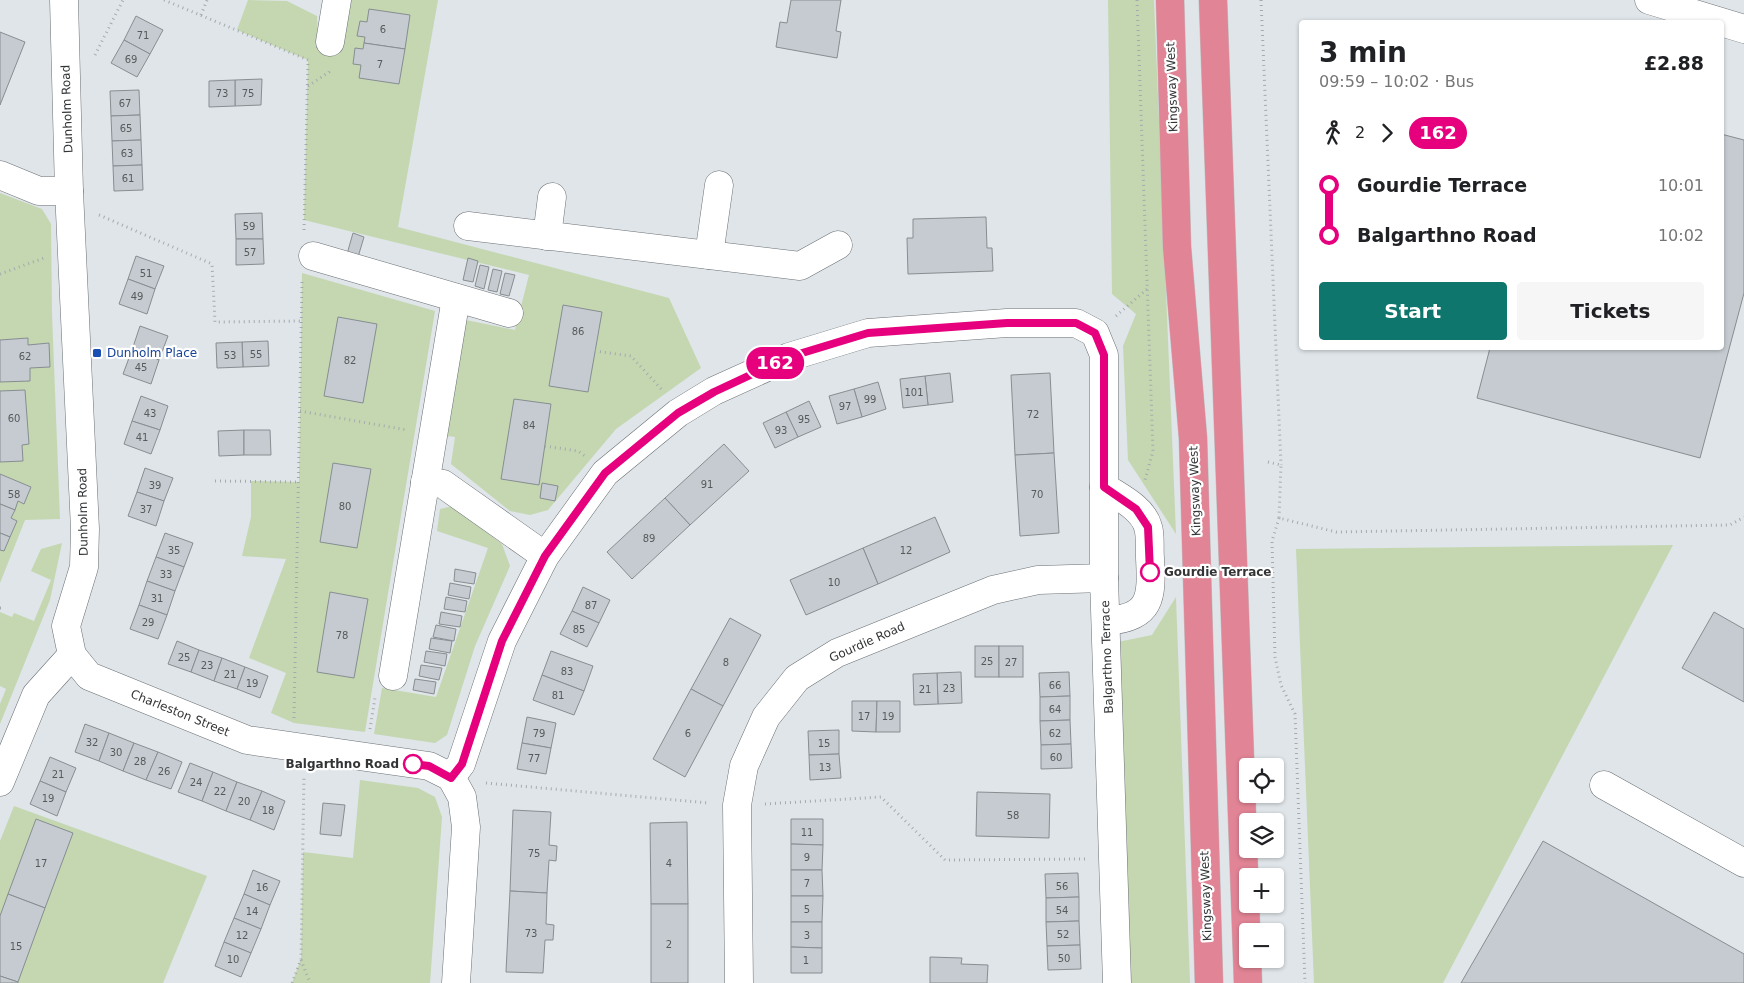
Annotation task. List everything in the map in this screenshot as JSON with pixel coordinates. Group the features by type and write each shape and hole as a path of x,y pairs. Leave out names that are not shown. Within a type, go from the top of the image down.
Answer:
{"highway":[{"name":"Kingsway West","path":"1170,0 1177,247 1193,438 1209,983"},
{"path":"1213,0 1248,983"}],"street":[{"name":"Dunholm Road","path":"64,0 70,204 85,529 84,567 66,626 72,655"},
{"path":"330,42 337,0"},
{"path":"1649,0 1715,20"},
{"path":"1724,23 1744,29"},
{"path":"0,175 70,204"},
{"path":"709,255 719,185"},
{"path":"547,236 552,197"},
{"path":"468,226 800,266 838,245"},
{"path":"306,256 509,313"},
{"path":"393,676 456,298"},
{"path":"456,983 466,827 462,796 451,778 462,764 502,641 545,556 605,473 678,413 714,392 789,357 868,333 1017,323 1076,323 1095,333"},
{"name":"Balgarthno Terrace","path":"1095,333 1104,355 1104,578 1117,983"},
{"path":"426,482 443,484 545,556"},
{"path":"1104,487 1136,509 1148,527 1151,590 1141,611 1126,620 1106,621"},
{"name":"Gourdie Road","path":"739,983 737,805 744,766 766,717 796,678 837,653 993,590 1038,580 1104,578"},
{"path":"0,782 36,695 72,655"},
{"name":"Charleston Street","path":"72,655 89,676 248,740 429,766 451,778"},
{"path":"1604,784 1744,863"}],"path":[{"path":"66,77 85,76 123,0"},
{"path":"164,0 308,60 306,256 301,321 294,723 304,775 301,959 292,983"},
{"path":"201,15 207,0"},
{"path":"1137,0 1153,451"},
{"path":"1261,0 1281,465 1279,518 1272,541 1275,657 1281,685 1294,714 1304,983"},
{"path":"70,204 212,264 215,322 301,321"},
{"path":"0,274 72,251"},
{"path":"1095,333 1148,289"},
{"path":"595,351 631,356 666,394 678,413"},
{"path":"300,411 433,435"},
{"path":"545,446 578,451 605,473"},
{"path":"1268,462 1281,465"},
{"path":"215,481 299,482"},
{"path":"1279,518 1336,532 1730,525 1744,517"},
{"path":"365,756 379,675 393,676"},
{"path":"451,778 737,805 880,797 945,860 1114,859"},
{"path":"301,959 310,983"}],"green space":[{"path":"248,0 287,1 317,16 318,40 348,0 438,0 398,227 669,298 701,368 616,429 548,510 530,515 510,511 451,464 455,437 447,436 466,320 515,330 529,275 304,220 308,60 237,30"},
{"path":"1108,0 1154,0 1176,534 1128,460 1123,346 1136,314 1112,294"},
{"path":"0,193 42,209 51,224 52,314 60,519 25,520 0,583"},
{"path":"302,273 435,311 365,732 294,723 271,713 286,673 249,658 286,559 242,556 251,517 251,481 299,482"},
{"path":"453,506 502,544 510,566 475,646 447,735 435,743 374,734 382,688 436,697 488,548 437,531 440,509"},
{"path":"62,543 50,600 0,724 0,704 6,689 0,686 0,612 12,617 14,613 34,621 51,580 31,571 41,549"},
{"path":"1673,545 1443,983 1314,983 1296,549"},
{"path":"1176,597 1190,983 1129,983 1118,642 1152,635"},
{"path":"360,780 418,788 435,797 442,817 430,983 292,983 301,959 303,852 353,858"},
{"path":"14,806 207,876 163,983 0,983 0,841"}],"building":[{"path":"791,0 841,0 836,31 841,32 837,58 776,47 780,22 787,23"},
{"path":"369,9 410,15 405,49 364,43 365,37 357,36 360,21 367,22"},
{"path":"136,16 163,30 150,54 124,40"},
{"path":"0,32 25,42 0,105"},
{"path":"124,40 150,54 137,77 111,63"},
{"path":"364,43 405,49 399,84 359,78 361,65 353,64 355,48 363,49"},
{"path":"262,79 261,105 235,106 235,80"},
{"path":"235,80 235,106 209,107 209,81"},
{"path":"139,90 140,115 111,116 110,91"},
{"path":"140,115 141,140 112,141 111,116"},
{"path":"1724,135 1744,140 1744,293 1700,458 1477,398 1489,350 1724,350"},
{"path":"141,140 142,165 113,166 112,141"},
{"path":"142,165 143,190 114,191 113,166"},
{"path":"262,213 263,239 236,239 235,214"},
{"path":"986,217 987,248 992,248 993,271 908,274 907,238 913,238 913,219"},
{"path":"353,233 364,237 358,257 347,254"},
{"path":"236,239 263,239 264,264 236,265"},
{"path":"136,256 164,266 155,289 128,279"},
{"path":"468,258 478,261 473,282 463,280"},
{"path":"480,265 489,267 484,289 475,286"},
{"path":"493,269 502,271 497,292 488,290"},
{"path":"505,273 515,275 509,296 500,294"},
{"path":"128,279 155,289 147,314 119,304"},
{"path":"563,305 602,312 588,392 549,386"},
{"path":"338,317 377,324 363,403 324,396"},
{"path":"140,326 168,336 159,360 132,350"},
{"path":"28,338 28,345 49,343 50,367 30,368 30,381 0,382 0,340"},
{"path":"268,341 269,366 243,367 242,342"},
{"path":"242,342 243,367 217,368 216,343"},
{"path":"132,350 159,360 151,384 123,374"},
{"path":"950,373 953,402 928,405 925,376"},
{"path":"1050,373 1054,453 1015,455 1011,375"},
{"path":"925,376 928,405 903,408 900,379"},
{"path":"878,382 886,409 862,417 854,389"},
{"path":"854,389 862,417 837,424 829,396"},
{"path":"25,390 29,444 22,445 23,461 0,462 0,391"},
{"path":"141,396 168,406 160,430 132,421"},
{"path":"514,399 551,404 539,485 501,479"},
{"path":"809,401 821,427 798,437 786,412"},
{"path":"786,412 798,437 775,448 763,423"},
{"path":"132,421 160,430 151,454 124,444"},
{"path":"244,430 244,455 219,456 218,431"},
{"path":"244,430 270,430 271,455 244,455"},
{"path":"724,444 749,471 690,525 665,498"},
{"path":"1054,453 1059,533 1020,536 1015,455"},
{"path":"333,463 371,469 357,548 320,542"},
{"path":"145,468 173,478 164,501 137,492"},
{"path":"0,474 31,487 24,504 18,501 15,510 0,504"},
{"path":"542,483 558,486 555,501 540,498"},
{"path":"137,492 164,501 156,526 128,516"},
{"path":"665,498 690,525 632,579 607,552"},
{"path":"0,504 15,510 11,518 17,521 10,537 0,533"},
{"path":"935,517 950,552 878,584 863,548"},
{"path":"0,533 10,537 4,551 0,550"},
{"path":"165,533 193,543 184,567 156,557"},
{"path":"863,548 878,584 806,615 790,580"},
{"path":"156,557 184,567 175,591 147,581"},
{"path":"455,569 476,573 474,584 454,581"},
{"path":"147,581 175,591 167,615 139,605"},
{"path":"450,583 471,587 469,599 448,595"},
{"path":"583,587 610,600 599,623 572,611"},
{"path":"330,592 368,599 354,678 317,672"},
{"path":"446,597 467,601 465,612 444,609"},
{"path":"139,605 167,615 158,639 130,629"},
{"path":"572,611 599,623 587,647 560,634"},
{"path":"441,612 462,616 460,627 439,624"},
{"path":"1714,612 1744,629 1744,702 1682,668"},
{"path":"730,618 761,635 723,706 691,689"},
{"path":"436,625 456,629 454,641 433,637"},
{"path":"431,638 452,641 450,653 429,649"},
{"path":"177,641 199,650 191,672 168,664"},
{"path":"975,646 999,646 999,677 975,677"},
{"path":"999,646 1023,646 1023,677 999,677"},
{"path":"199,650 222,658 214,681 191,672"},
{"path":"426,651 447,654 445,666 424,662"},
{"path":"551,651 593,666 584,691 542,675"},
{"path":"222,658 245,667 237,689 214,681"},
{"path":"421,665 442,668 439,680 419,676"},
{"path":"245,667 268,676 260,698 237,689"},
{"path":"961,672 962,703 938,704 937,673"},
{"path":"1069,672 1070,696 1040,697 1039,673"},
{"path":"937,673 938,704 914,705 913,674"},
{"path":"542,675 584,691 574,715 533,700"},
{"path":"415,679 436,682 434,694 413,690"},
{"path":"691,689 723,706 685,777 653,759"},
{"path":"1070,696 1070,720 1040,721 1040,697"},
{"path":"852,701 877,701 876,732 852,731"},
{"path":"877,701 900,701 900,732 876,732"},
{"path":"527,717 556,723 551,748 522,743"},
{"path":"1070,720 1071,744 1041,745 1040,721"},
{"path":"85,724 109,733 99,761 75,752"},
{"path":"839,730 839,754 809,755 808,731"},
{"path":"109,733 134,743 123,771 99,761"},
{"path":"134,743 158,752 146,780 123,771"},
{"path":"522,743 551,748 546,774 517,769"},
{"path":"1071,744 1072,768 1041,769 1041,745"},
{"path":"158,752 182,762 171,789 146,780"},
{"path":"839,754 841,778 810,780 809,755"},
{"path":"50,757 76,768 66,792 40,781"},
{"path":"190,763 213,772 202,801 178,792"},
{"path":"213,772 237,782 226,811 202,801"},
{"path":"40,781 66,792 57,816 30,804"},
{"path":"237,782 262,791 250,820 226,811"},
{"path":"262,791 285,801 274,830 250,820"},
{"path":"977,792 1050,794 1049,838 976,836"},
{"path":"323,803 345,805 341,836 320,834"},
{"path":"513,810 551,812 549,845 557,846 556,861 549,860 547,893 510,891"},
{"path":"36,819 73,833 45,908 8,894"},
{"path":"791,819 823,819 823,845 791,844"},
{"path":"687,822 688,904 651,904 650,823"},
{"path":"1543,841 1744,954 1744,983 1461,983"},
{"path":"791,844 823,845 822,870 791,870"},
{"path":"253,870 280,881 270,905 244,894"},
{"path":"791,870 822,870 823,896 791,896"},
{"path":"1078,873 1079,897 1046,898 1045,874"},
{"path":"510,891 547,893 546,924 554,925 553,940 545,940 543,973 506,972"},
{"path":"8,894 45,908 18,982 0,976 0,916"},
{"path":"244,894 270,905 261,929 234,918"},
{"path":"791,896 823,896 822,922 791,922"},
{"path":"1079,897 1079,921 1046,922 1046,898"},
{"path":"651,904 688,904 688,983 651,983"},
{"path":"234,918 261,929 251,953 224,942"},
{"path":"1079,921 1080,945 1047,946 1046,922"},
{"path":"791,922 822,922 822,948 791,947"},
{"path":"224,942 251,953 241,977 215,966"},
{"path":"1080,945 1081,969 1048,970 1047,946"},
{"path":"791,947 822,948 822,973 791,973"},
{"path":"930,957 962,958 961,964 988,965 987,983 930,983"},
{"path":"0,976 18,982 18,983 0,983"}],"bus line":[{"name":"162","path":"413,764 429,766 451,778 462,764 502,641 545,556 605,473 678,413 714,392 789,357 868,333 1007,323 1076,323 1095,333 1104,355 1104,487 1136,509 1148,527 1150,572"}],"place":[{"name":"Dunholm Place","path":"97,353"},
{"name":"Gourdie Terrace","path":"1150,572"},
{"name":"Balgarthno Road","path":"413,764"}]}
